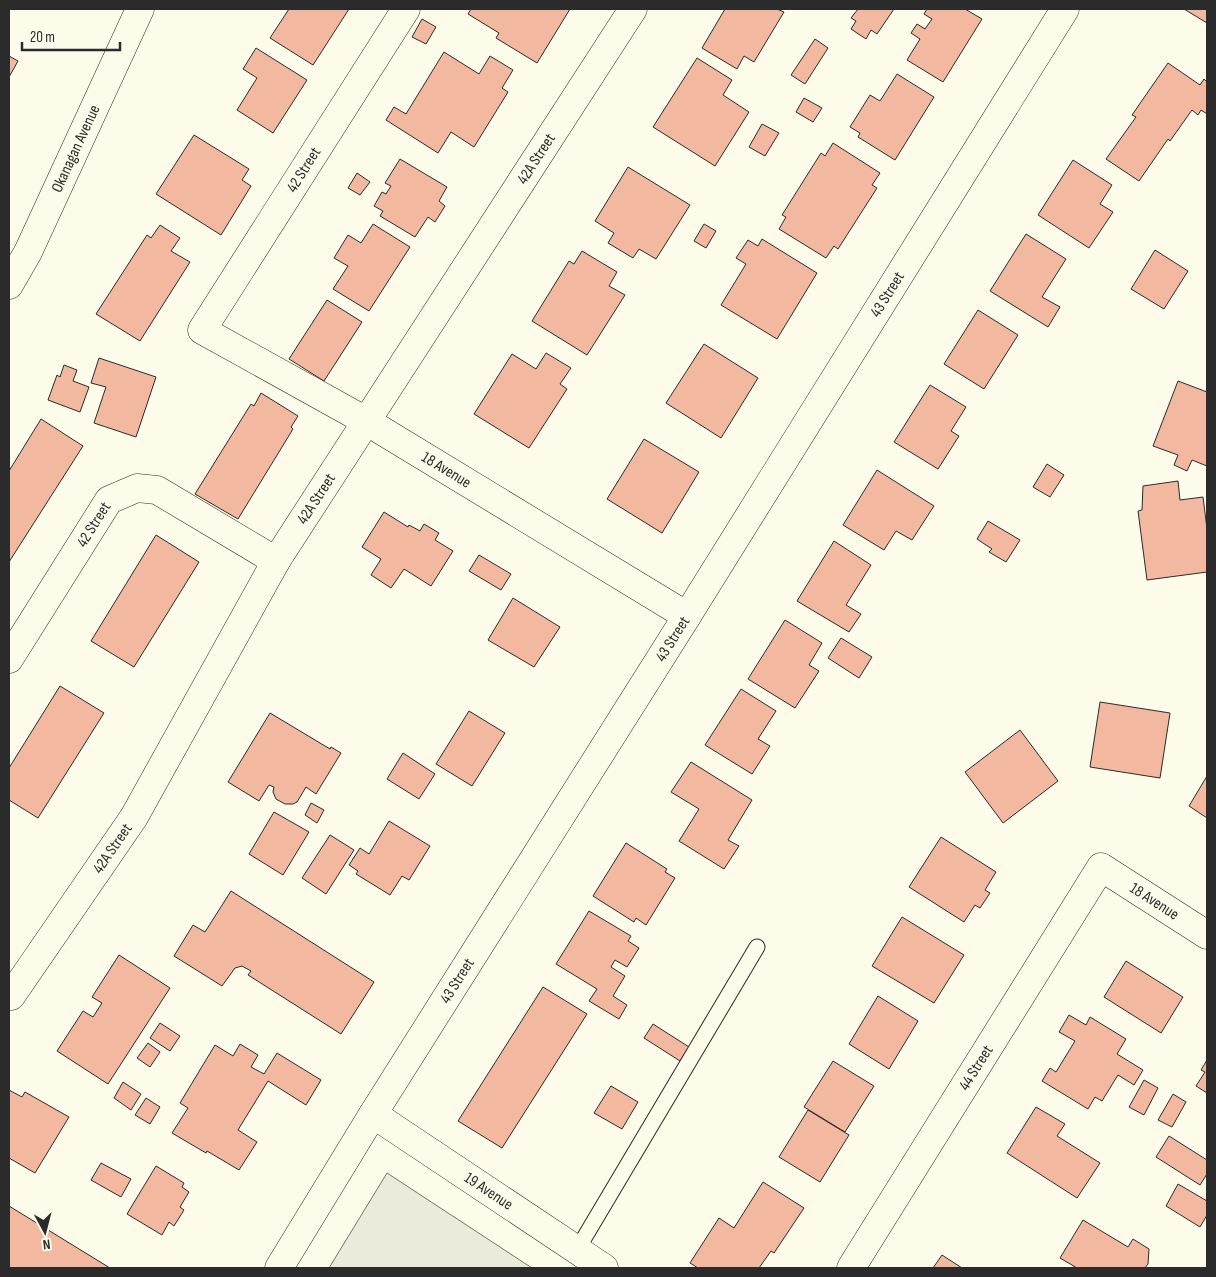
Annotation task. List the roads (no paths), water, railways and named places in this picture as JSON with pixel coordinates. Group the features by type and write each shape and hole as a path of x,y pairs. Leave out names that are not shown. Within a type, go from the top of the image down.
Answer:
{"street":[{"name":"Okanagan Avenue","path":"9,285 28,252 140,9"},
{"name":"42 Street","path":"202,330 406,9"},
{"name":"42A Street","path":"11,996 134,817 276,561 633,9"},
{"name":"43 Street","path":"279,1268 373,1114 687,616 1064,9"},
{"name":"18 Avenue","path":"202,330 366,421 687,616"},
{"name":"42 Street","path":"9,659 109,500 137,488 157,490 276,561"},
{"name":"18 Avenue","path":"1101,867 1207,936"},
{"name":"44 Street","path":"851,1268 1101,867"},
{"name":"19 Avenue","path":"373,1114 604,1268"}],"lane":[{"path":"577,1250 757,947"}]}
